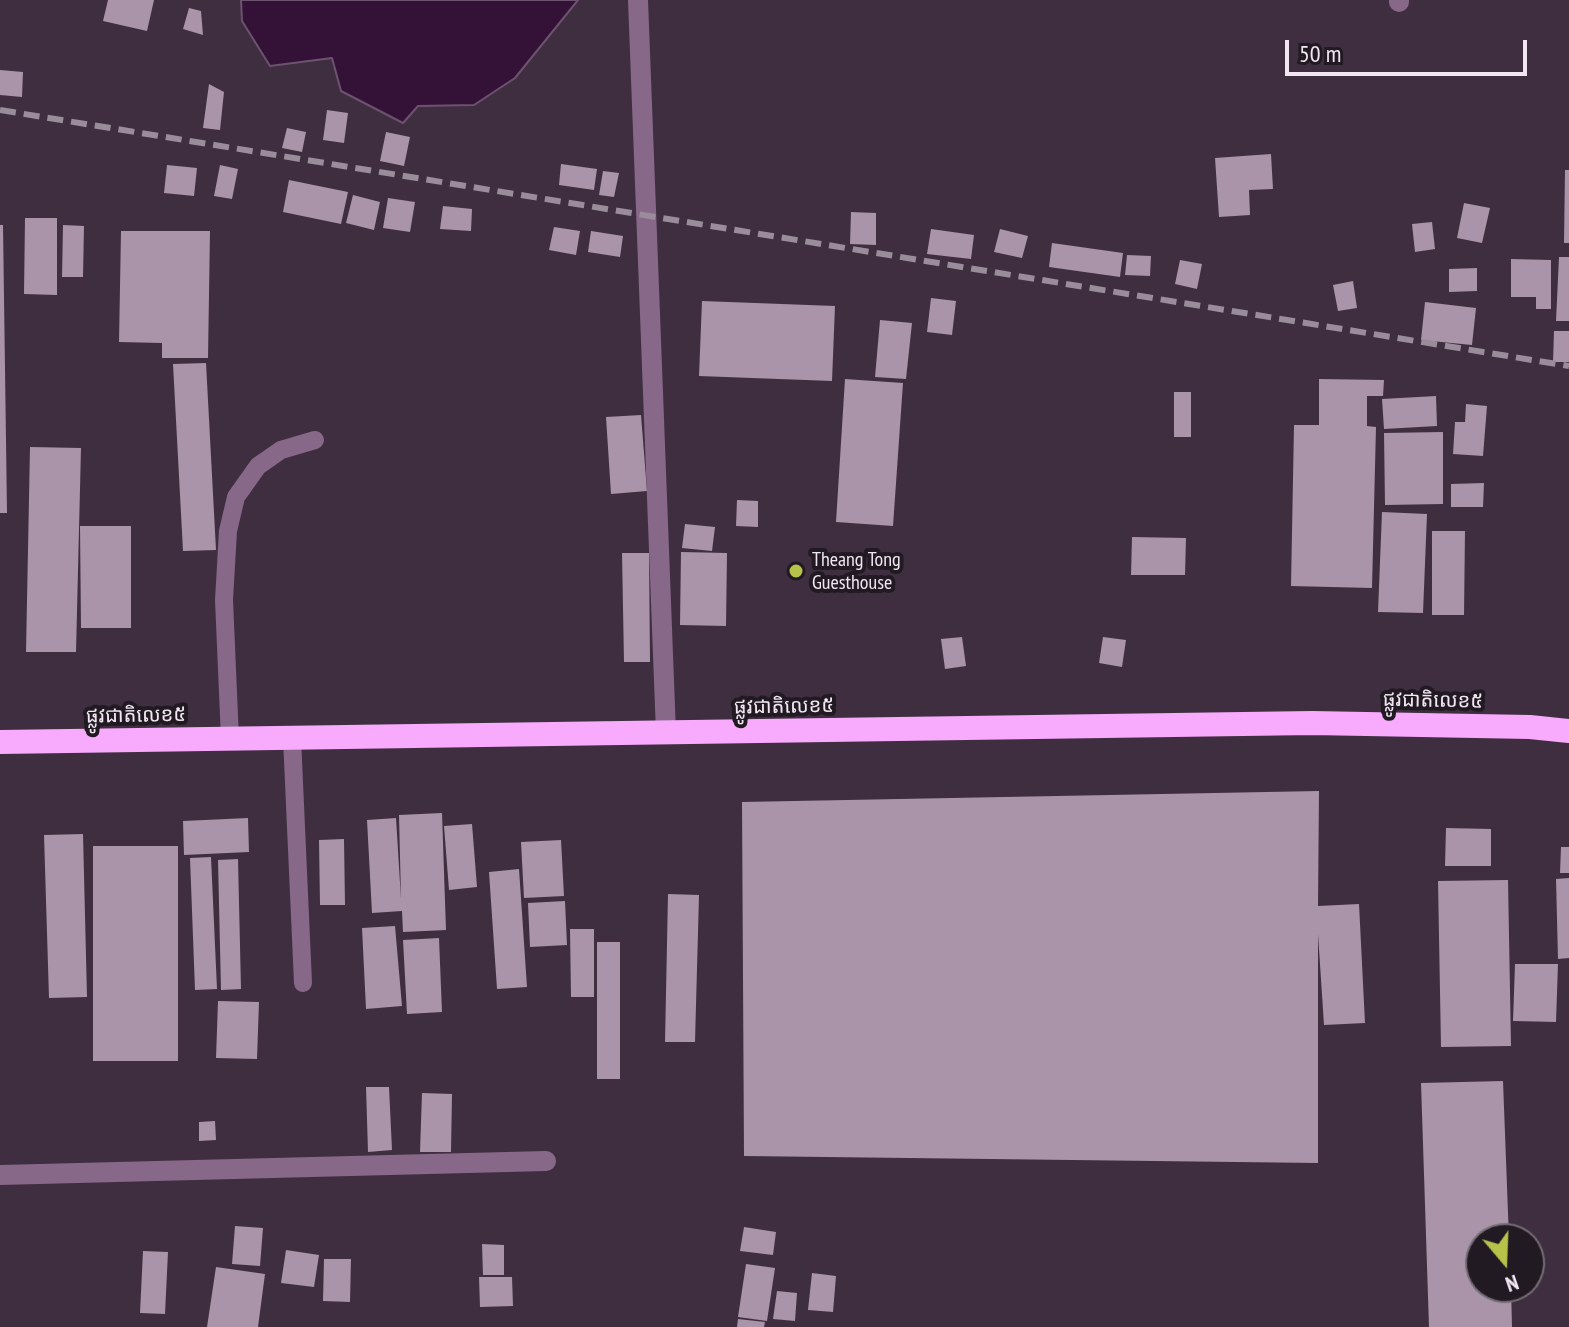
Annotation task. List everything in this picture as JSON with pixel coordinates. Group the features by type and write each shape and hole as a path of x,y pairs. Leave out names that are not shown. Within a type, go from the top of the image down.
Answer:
{"highway":[{"name":"ផ្លូវជាតិលេខ៥","path":"0,742 1312,723 1530,727 1569,731"}],"street":[{"path":"638,0 666,733"},
{"path":"0,1175 546,1161"}],"lane":[{"path":"230,739 224,600 228,531 236,497 258,466 281,450 315,440"},
{"path":"292,738 303,983"}],"shaded area":[{"path":"241,0 578,0 515,78 474,105 418,106 403,123 341,91 332,58 270,66 242,21"}],"building":[{"path":"108,0 154,0 147,31 103,21"},
{"path":"189,8 201,11 203,35 183,29"},
{"path":"0,70 23,72 22,97 0,95"},
{"path":"209,84 224,92 220,130 203,128"},
{"path":"327,110 348,113 344,143 323,140"},
{"path":"287,128 306,132 302,152 282,148"},
{"path":"386,132 410,137 404,166 380,161"},
{"path":"1271,154 1273,189 1249,190 1250,215 1219,217 1215,158"},
{"path":"561,164 597,169 594,190 559,185"},
{"path":"167,165 197,168 194,196 164,193"},
{"path":"220,165 238,169 232,199 214,196"},
{"path":"1565,170 1569,170 1569,243 1564,243"},
{"path":"603,171 619,173 614,197 599,195"},
{"path":"289,180 348,192 341,224 283,212"},
{"path":"353,195 380,202 374,230 346,223"},
{"path":"388,198 415,202 410,232 383,228"},
{"path":"1464,203 1490,208 1482,243 1457,238"},
{"path":"443,206 472,209 471,231 440,229"},
{"path":"851,212 876,213 876,245 850,244"},
{"path":"25,218 57,218 57,295 24,294"},
{"path":"1432,222 1435,249 1415,252 1412,224"},
{"path":"0,225 3,225 7,513 0,513"},
{"path":"63,225 84,226 83,277 62,277"},
{"path":"554,227 580,231 576,255 549,250"},
{"path":"931,229 974,235 971,259 927,254"},
{"path":"1000,229 1028,236 1022,258 994,252"},
{"path":"121,231 210,231 208,358 162,358 162,343 119,342"},
{"path":"591,231 623,236 620,257 588,252"},
{"path":"1052,243 1123,253 1120,277 1049,267"},
{"path":"1127,255 1151,256 1150,276 1125,275"},
{"path":"1559,257 1569,257 1569,321 1556,321"},
{"path":"1511,259 1551,260 1551,309 1536,309 1536,297 1511,297"},
{"path":"1180,260 1202,264 1197,289 1175,284"},
{"path":"1477,268 1477,291 1449,292 1449,269"},
{"path":"1353,281 1357,308 1338,311 1333,285"},
{"path":"931,298 956,301 952,335 927,332"},
{"path":"702,301 835,306 832,381 699,376"},
{"path":"1425,302 1476,308 1472,345 1421,340"},
{"path":"880,320 912,323 906,379 875,377"},
{"path":"1554,331 1569,331 1569,362 1553,362"},
{"path":"206,363 216,550 183,551 173,364"},
{"path":"845,379 903,383 893,526 836,522"},
{"path":"1319,379 1384,380 1383,396 1367,396 1367,426 1376,427 1372,588 1291,586 1294,425 1319,425"},
{"path":"1174,392 1191,392 1191,437 1174,437"},
{"path":"1436,396 1437,426 1384,429 1382,399"},
{"path":"1466,404 1487,406 1483,456 1453,454 1455,422 1465,422"},
{"path":"641,415 647,491 611,494 606,417"},
{"path":"1443,432 1443,504 1385,505 1384,433"},
{"path":"30,447 81,448 76,652 26,652"},
{"path":"1484,483 1483,507 1451,507 1451,484"},
{"path":"737,500 758,501 758,527 736,526"},
{"path":"1382,512 1427,514 1423,613 1378,612"},
{"path":"685,524 715,527 712,551 682,548"},
{"path":"80,526 131,526 131,628 81,628"},
{"path":"1432,531 1465,531 1464,615 1432,615"},
{"path":"1132,537 1186,538 1185,575 1131,575"},
{"path":"681,552 727,553 726,626 680,625"},
{"path":"622,553 649,553 650,662 624,662"},
{"path":"962,637 966,666 945,669 941,639"},
{"path":"1103,637 1126,640 1122,667 1099,663"},
{"path":"1319,791 1318,906 1359,904 1365,1023 1324,1025 1318,934 1318,1163 744,1156 742,802"},
{"path":"442,813 446,930 403,932 402,911 372,913 367,820 396,818 401,899 399,815"},
{"path":"248,818 249,852 184,855 183,821"},
{"path":"472,824 477,887 449,890 444,826"},
{"path":"1446,828 1491,829 1491,866 1445,866"},
{"path":"83,834 87,997 49,998 44,835"},
{"path":"344,839 345,905 320,905 319,840"},
{"path":"561,840 564,896 524,898 521,842"},
{"path":"93,846 178,846 178,1061 93,1061"},
{"path":"1561,847 1569,847 1569,873 1560,873"},
{"path":"211,857 217,989 195,990 190,858"},
{"path":"238,859 241,989 221,990 218,860"},
{"path":"519,869 527,987 497,989 489,872"},
{"path":"1569,878 1569,958 1558,959 1556,879"},
{"path":"1508,880 1511,1046 1441,1047 1438,881"},
{"path":"668,894 699,895 695,1042 665,1042"},
{"path":"565,901 567,945 530,947 528,903"},
{"path":"395,926 402,1006 366,1009 362,928"},
{"path":"570,929 594,929 594,997 571,997"},
{"path":"439,938 442,1012 407,1014 403,940"},
{"path":"597,942 620,942 620,1079 597,1079"},
{"path":"1515,964 1558,964 1556,1022 1513,1021"},
{"path":"218,1001 259,1002 257,1059 216,1058"},
{"path":"1503,1081 1508,1223 1465,1223 1465,1303 1511,1303 1512,1327 1429,1327 1421,1083"},
{"path":"366,1087 389,1087 392,1150 368,1152"},
{"path":"422,1093 452,1094 451,1152 420,1152"},
{"path":"215,1121 216,1140 199,1141 199,1122"},
{"path":"235,1226 263,1228 260,1266 232,1264"},
{"path":"744,1227 776,1232 773,1255 740,1251"},
{"path":"482,1244 504,1245 504,1275 483,1275"},
{"path":"286,1250 319,1255 314,1287 281,1283"},
{"path":"143,1251 168,1252 165,1314 140,1313"},
{"path":"324,1259 351,1259 350,1302 323,1301"},
{"path":"746,1264 775,1268 767,1321 738,1317"},
{"path":"216,1267 265,1274 258,1327 207,1327"},
{"path":"812,1273 836,1276 833,1312 808,1310"},
{"path":"479,1277 512,1277 513,1306 480,1307"},
{"path":"777,1291 797,1293 795,1321 773,1319"},
{"path":"738,1319 765,1322 764,1327 737,1327"}],"railway":[{"path":"0,110 1569,366"}],"place":[{"name":"Theang Tong Guesthouse","path":"796,571"}]}
